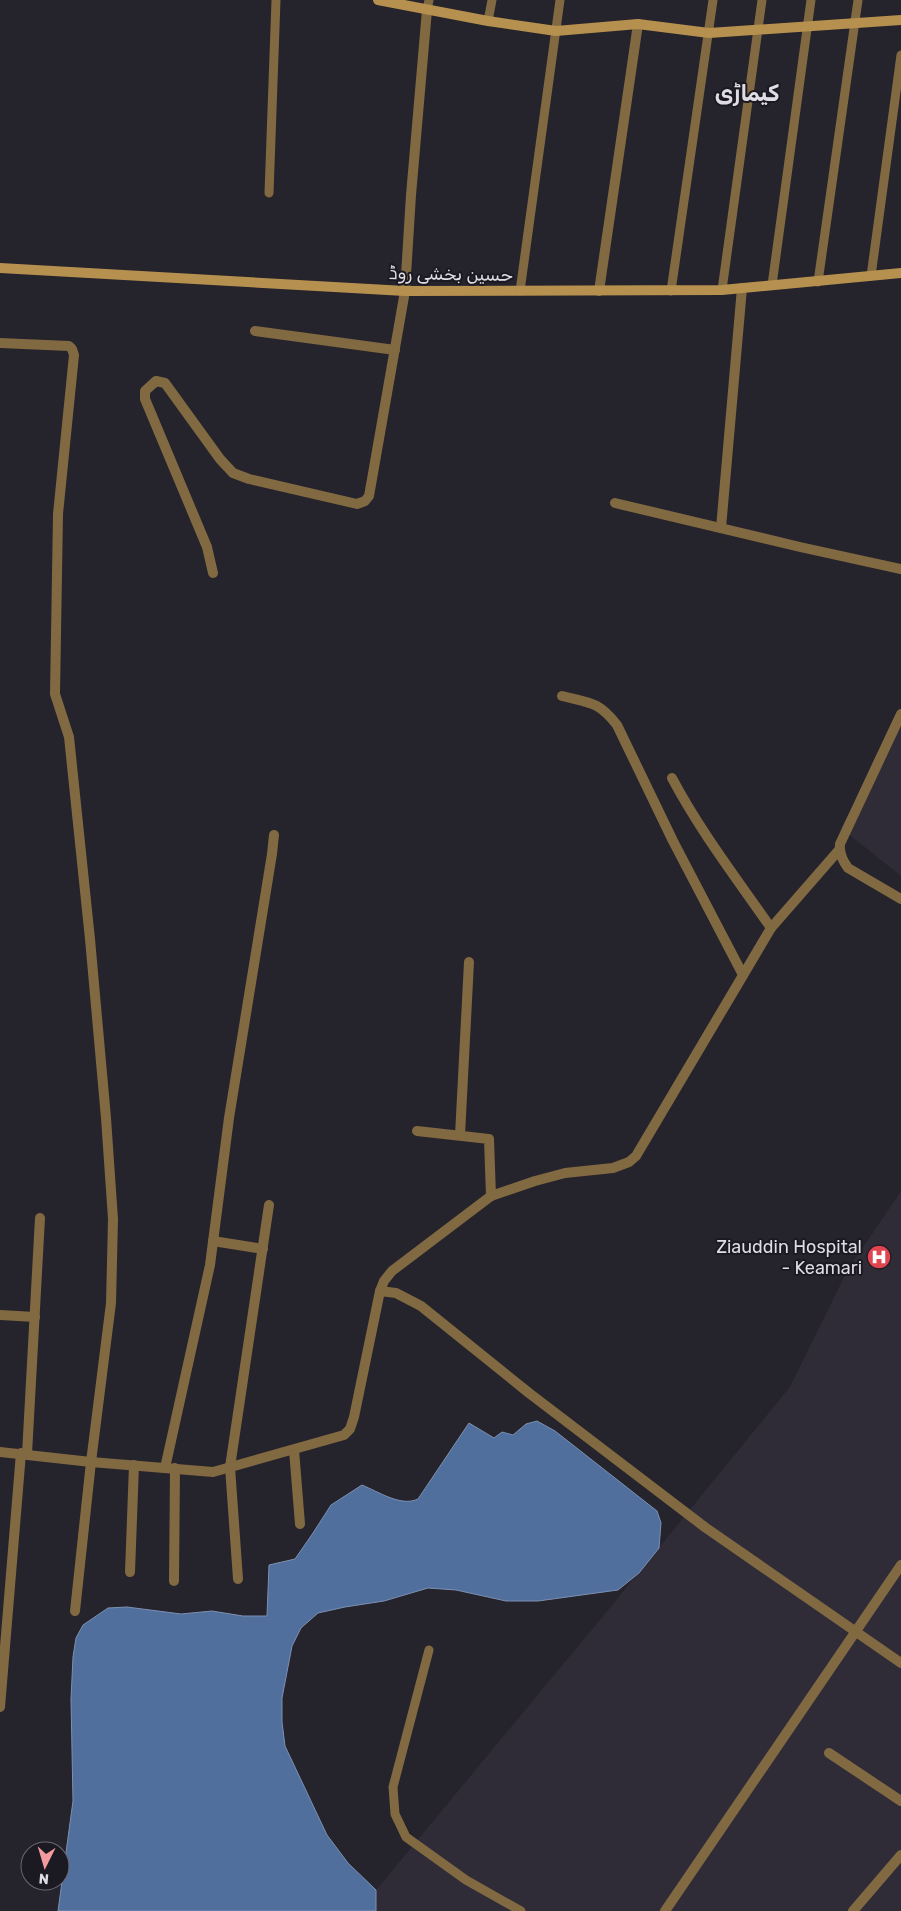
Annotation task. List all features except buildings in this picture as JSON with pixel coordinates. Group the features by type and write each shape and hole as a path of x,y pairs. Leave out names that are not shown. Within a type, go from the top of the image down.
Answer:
{"street":[{"path":"382,1 428,5 488,21 556,30 638,24 708,34 901,20"},
{"path":"213,573 207,547 145,399 144,390 156,381 165,383 220,459 233,473 248,479 357,504 365,502 369,496 405,291 411,195 428,5"},
{"path":"599,291 638,24"},
{"name":"حسین بخشی روڈ","path":"0,268 405,291 722,290 901,273"},
{"path":"721,528 742,288"},
{"path":"255,331 395,350"},
{"path":"0,343 69,346 72,348 74,355 58,514 55,694 69,736 106,1108 113,1219 111,1303 75,1611"},
{"path":"615,503 800,547 901,568"},
{"path":"562,696 598,705 608,713 617,726 673,841 743,975"},
{"path":"901,714 840,844 839,850 848,868 901,899"},
{"path":"672,778 706,836 771,928"},
{"path":"174,1581 170,1468 210,1265 229,1118 274,835"},
{"path":"0,1452 212,1472 344,1436 350,1429 380,1291 384,1281 392,1272 491,1196 565,1173 613,1168 629,1162 636,1156 771,928 839,850"},
{"path":"460,1135 469,962"},
{"path":"417,1131 489,1139 491,1196"},
{"path":"238,1579 230,1467 269,1205"},
{"path":"0,1707 24,1453 35,1317 40,1218"},
{"path":"213,1242 263,1249"},
{"path":"380,1291 396,1293 421,1306 529,1393 706,1528 901,1663"},
{"path":"0,1315 35,1317"},
{"path":"294,1450 300,1524"},
{"path":"130,1572 134,1465"},
{"path":"665,1911 901,1565"},
{"path":"829,1753 901,1801"},
{"path":"853,1911 901,1855"}],"lane":[{"path":"268,193 276,0"},
{"path":"488,21 492,0"},
{"path":"520,290 560,0"},
{"path":"672,291 714,0"},
{"path":"722,290 762,0"},
{"path":"772,286 811,0"},
{"path":"818,282 858,0"},
{"path":"871,276 901,55"},
{"path":"429,1650 393,1787 395,1814 406,1836 466,1880 521,1911"}],"shaded area":[{"path":"901,723 901,876 841,828"},
{"path":"901,1191 901,1911 376,1911 376,1890 790,1387 847,1271"}],"water":[{"path":"537,1421 555,1431 657,1511 661,1523 659,1548 639,1573 618,1590 538,1601 506,1601 456,1590 428,1588 384,1601 318,1613 301,1628 292,1646 282,1698 285,1746 327,1835 348,1863 376,1890 376,1911 58,1911 61,1891 70,1891 70,1841 68,1841 73,1801 71,1699 73,1657 76,1638 83,1625 108,1608 127,1607 181,1614 212,1611 243,1616 267,1616 269,1565 295,1559 331,1505 362,1485 397,1500 411,1501 418,1499 469,1423 494,1438 502,1432 513,1435 526,1424"}],"place":[{"name":"Ziauddin Hospital - Keamari","path":"879,1257"}],"district":[{"name":"کیماڑی","path":"747,93"}]}
